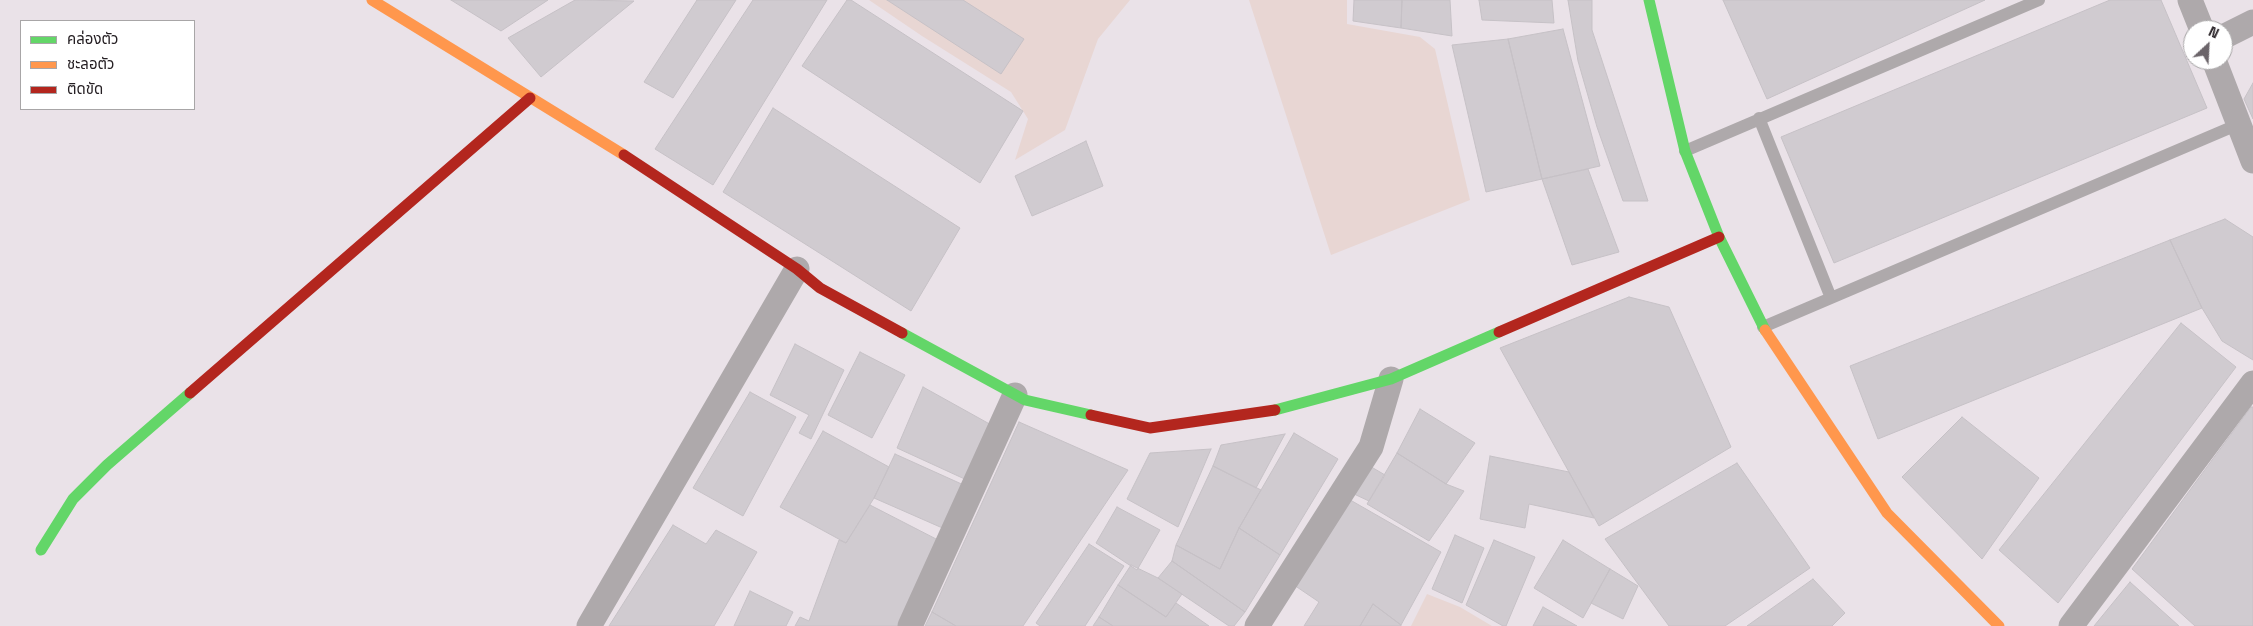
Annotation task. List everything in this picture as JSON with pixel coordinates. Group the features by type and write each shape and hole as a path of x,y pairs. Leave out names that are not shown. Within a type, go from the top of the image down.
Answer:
{"street":[{"path":"372,0 604,142 797,269 820,288 1025,400 1150,428 1267,412 1391,379 1719,237"},
{"path":"1649,0 1685,150 1719,237 1763,327 1887,513 1999,626"},
{"path":"2190,0 2198,20"},
{"path":"2233,32 2253,22"},
{"path":"2218,70 2253,160"},
{"path":"41,550 73,499 107,465 530,98"},
{"path":"589,626 797,269"},
{"path":"1257,626 1371,447 1391,379"},
{"path":"2071,626 2253,383"},
{"path":"910,626 1015,395"}],"lane":[{"path":"1685,150 2039,0"},
{"path":"1760,118 1831,298"},
{"path":"1763,327 2239,124"}],"shaded area":[{"path":"869,0 1130,0 1098,39 1065,130 1015,160 1028,119 1011,92"},
{"path":"1249,0 1347,0 1347,24 1420,37 1435,49 1470,200 1331,255"},
{"path":"1427,594 1460,607 1492,626 1411,626"}],"building":[{"path":"451,0 548,0 501,31"},
{"path":"575,0 634,1 541,77 508,38"},
{"path":"697,0 736,0 673,98 644,82"},
{"path":"753,0 827,0 713,185 655,149"},
{"path":"847,0 851,0 1023,111 980,183 802,66"},
{"path":"887,0 963,0 1024,39 1001,74"},
{"path":"1354,0 1402,0 1401,28 1353,21"},
{"path":"1402,0 1450,0 1452,36 1401,28"},
{"path":"1479,0 1552,0 1554,23 1482,20"},
{"path":"1568,0 1592,0 1592,30 1648,201 1623,201 1597,127 1578,61"},
{"path":"1723,0 1985,0 1767,99"},
{"path":"2110,0 2161,0 2183,52 2183,70 2191,70 2207,108 1834,263 1781,137"},
{"path":"1563,29 1600,166 1542,179 1508,39"},
{"path":"1508,39 1542,179 1486,192 1452,45"},
{"path":"2253,83 2253,119 2244,99"},
{"path":"773,108 960,228 911,311 723,192"},
{"path":"1086,141 1103,186 1032,216 1015,176"},
{"path":"1588,169 1619,252 1572,265 1542,179"},
{"path":"2225,219 2253,237 2253,360 2222,341 2202,308 2170,240"},
{"path":"2170,240 2202,308 1878,439 1850,366"},
{"path":"1629,297 1669,307 1731,447 1599,526 1500,348"},
{"path":"2181,323 2236,367 2058,603 1999,550"},
{"path":"795,344 844,370 811,439 799,433 809,415 770,395"},
{"path":"860,352 905,375 872,438 828,415"},
{"path":"923,387 995,427 969,481 897,448"},
{"path":"750,392 796,417 743,516 693,488"},
{"path":"2251,407 2253,407 2253,626 2195,626 2132,569"},
{"path":"1420,409 1475,443 1446,484 1397,453"},
{"path":"1962,417 2039,478 1982,559 1902,477"},
{"path":"1019,422 1128,470 1023,626 956,626 932,612"},
{"path":"823,431 889,467 874,498 846,543 780,507"},
{"path":"1294,433 1338,459 1280,555 1239,528"},
{"path":"1285,434 1256,488 1213,466 1221,445"},
{"path":"1211,449 1178,527 1127,499 1150,453"},
{"path":"1397,453 1446,484 1464,491 1429,541 1367,504"},
{"path":"895,454 966,486 947,530 874,498"},
{"path":"1490,456 1569,472 1594,518 1529,504 1525,528 1480,519"},
{"path":"1737,463 1810,568 1725,626 1669,626 1605,539"},
{"path":"1368,465 1385,475 1369,501 1354,494"},
{"path":"1213,466 1261,490 1239,528 1220,569 1176,545"},
{"path":"1345,497 1441,552 1401,625 1373,604 1360,626 1304,626 1319,602 1291,583"},
{"path":"870,505 940,541 903,626 795,626 800,617 809,621 839,540 846,543"},
{"path":"1117,507 1160,530 1137,570 1096,543"},
{"path":"673,525 706,544 716,530 757,552 714,626 609,626"},
{"path":"1239,528 1280,555 1245,612 1172,561 1176,545 1220,569"},
{"path":"1455,535 1484,548 1462,603 1432,589"},
{"path":"1494,540 1535,557 1506,626 1466,605"},
{"path":"1563,540 1610,569 1583,618 1534,588"},
{"path":"1089,544 1124,566 1085,626 1040,626 1036,623"},
{"path":"1172,561 1245,612 1234,626 1229,626 1158,578"},
{"path":"1131,565 1158,578 1182,594 1166,617 1118,585"},
{"path":"1610,569 1638,586 1623,619 1591,603"},
{"path":"1813,579 1845,613 1832,626 1747,626"},
{"path":"2130,582 2179,626 2094,626"},
{"path":"1118,585 1166,617 1176,603 1209,626 1113,626 1099,617"},
{"path":"750,591 793,612 786,626 734,626"},
{"path":"1373,604 1401,625 1401,626 1360,626"},
{"path":"1543,607 1577,626 1533,626"},
{"path":"932,612 956,626 925,626"},
{"path":"1099,617 1113,626 1093,626"}],"traffic: fast":[{"path":"1649,0 1685,151 1719,237 1765,330"},
{"path":"1275,410 1391,379 1499,332"},
{"path":"902,333 1025,400 1091,415"},
{"path":"41,550 73,499 107,465 190,393"}],"traffic: slow":[{"path":"372,0 624,155"},
{"path":"1765,330 1887,513 1999,626"}],"traffic: jam":[{"path":"190,393 530,98"},
{"path":"624,155 797,269 820,288 902,333"},
{"path":"1499,332 1719,237"},
{"path":"1091,415 1150,428 1275,410"}]}
